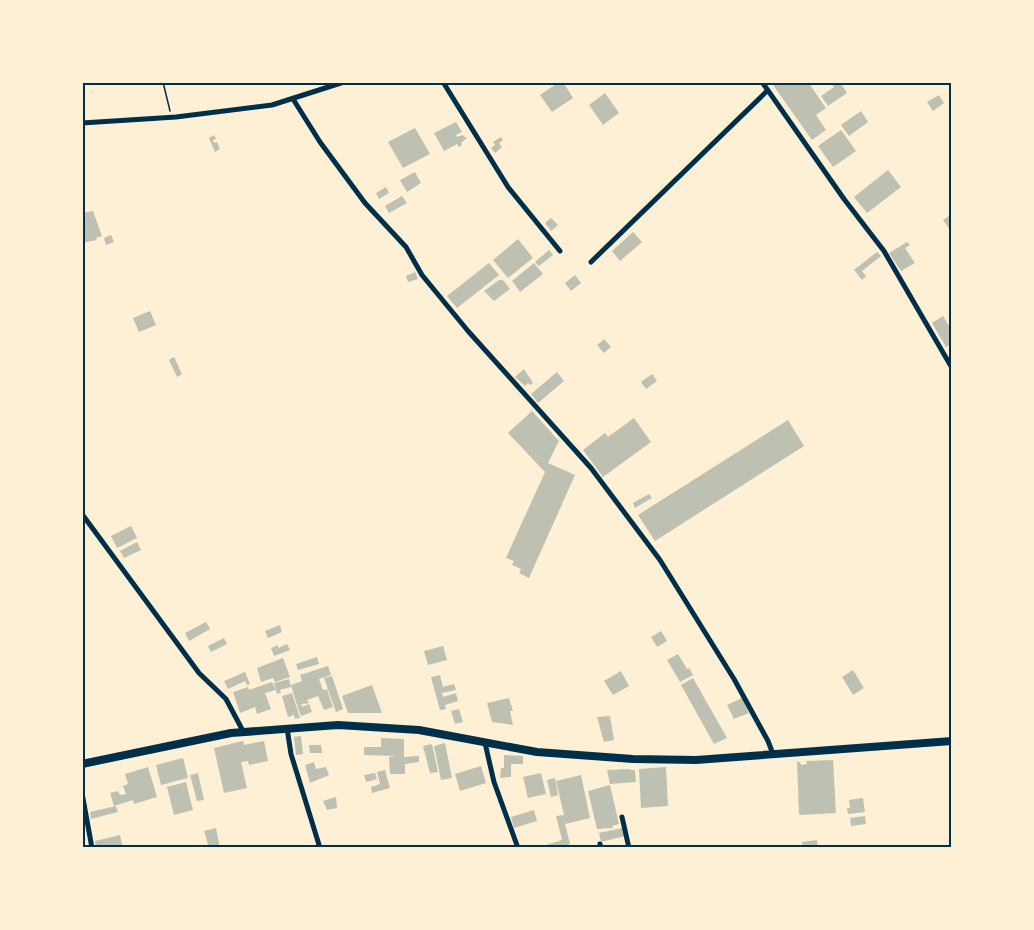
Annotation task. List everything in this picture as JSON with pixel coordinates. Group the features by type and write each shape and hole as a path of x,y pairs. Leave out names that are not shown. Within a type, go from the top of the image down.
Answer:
{"main road":[{"path":"82,764 243,731 338,725 428,732 537,752 633,759 696,760 951,741"}],"street":[{"path":"82,123 172,118 272,105 344,82"},
{"path":"443,82 508,187 560,251"},
{"path":"762,82 844,199 884,251 951,368"},
{"path":"591,262 768,90"},
{"path":"293,99 320,142 365,203 406,247 422,274 468,331 591,468 660,561 734,679 773,754"},
{"path":"82,514 199,673 226,699 243,731"},
{"path":"287,728 291,754 320,848"},
{"path":"485,743 494,782 518,848"},
{"path":"82,793 92,848"},
{"path":"622,817 629,848"}],"path":[{"path":"163,82 172,118"}],"building":[{"path":"559,82 563,82 573,98 552,112 540,95"},
{"path":"771,82 808,82 826,108 816,115 826,130 812,140"},
{"path":"831,82 846,82 842,85 847,93 828,106 821,96 834,87"},
{"path":"605,93 619,113 603,125 589,105"},
{"path":"939,95 944,103 933,111 927,102"},
{"path":"861,111 868,122 849,136 841,125"},
{"path":"456,122 462,132 456,135 457,137 462,135 467,138 459,147 457,144 444,151 434,133"},
{"path":"415,128 430,154 403,168 388,142"},
{"path":"841,130 856,151 833,167 818,146"},
{"path":"214,135 216,139 213,140 214,143 217,142 220,149 215,152 209,138"},
{"path":"501,137 503,140 499,143 502,147 495,153 491,148 495,145 493,142"},
{"path":"888,170 901,187 867,213 854,197"},
{"path":"415,172 421,183 407,192 400,180"},
{"path":"386,187 389,193 379,199 376,193"},
{"path":"402,196 407,203 389,213 385,206"},
{"path":"93,211 102,236 96,238 97,240 82,243 82,213"},
{"path":"952,214 952,233 943,220"},
{"path":"551,218 558,225 551,231 545,223"},
{"path":"633,232 642,242 620,261 612,251"},
{"path":"111,235 114,242 106,245 104,238"},
{"path":"518,239 533,258 508,278 493,260"},
{"path":"907,242 910,245 905,248 915,263 901,271 889,253"},
{"path":"549,250 553,255 539,266 535,262"},
{"path":"877,252 881,256 862,271 866,276 862,280 854,270"},
{"path":"489,263 499,275 457,308 447,296"},
{"path":"534,263 543,274 520,292 512,281"},
{"path":"415,272 418,279 408,282 406,276"},
{"path":"575,275 581,283 571,291 565,283"},
{"path":"499,280 503,280 510,289 494,301 484,291"},
{"path":"150,311 156,325 139,332 133,318"},
{"path":"943,316 952,331 952,344 946,347 932,323"},
{"path":"604,339 611,347 604,353 597,345"},
{"path":"174,357 182,374 177,377 169,360"},
{"path":"524,369 533,383 530,385 528,383 525,386 515,377"},
{"path":"557,372 564,381 538,403 531,394"},
{"path":"652,374 657,381 646,389 641,382"},
{"path":"532,411 559,441 548,463 575,475 529,578 519,573 521,569 512,565 514,561 506,558 545,472 508,433"},
{"path":"634,418 651,442 603,477 583,450 605,433 608,437"},
{"path":"788,420 804,446 655,541 638,515"},
{"path":"649,494 652,498 635,508 633,503"},
{"path":"131,526 137,538 117,548 111,536"},
{"path":"137,542 141,550 124,558 120,551"},
{"path":"206,622 210,629 189,641 185,633"},
{"path":"280,625 282,632 268,638 265,631"},
{"path":"661,631 667,641 657,647 651,637"},
{"path":"224,638 227,644 211,652 208,646"},
{"path":"287,644 290,650 274,656 271,648"},
{"path":"443,646 447,660 428,665 424,651"},
{"path":"678,654 693,675 680,682 667,660"},
{"path":"317,657 319,664 298,670 296,664"},
{"path":"283,658 290,677 275,682 273,678 261,682 257,668"},
{"path":"328,666 331,675 319,679 323,690 327,689 333,707 324,710 318,696 307,700 309,703 297,705 291,685 302,681 300,675"},
{"path":"853,670 864,688 853,695 842,677"},
{"path":"621,671 629,686 613,695 604,681"},
{"path":"245,672 250,684 247,685 245,681 228,689 224,681"},
{"path":"440,675 443,687 454,684 456,690 442,693 443,697 456,693 458,701 445,705 446,709 440,710 431,677"},
{"path":"332,676 343,709 336,712 324,678"},
{"path":"693,678 727,738 714,744 681,685"},
{"path":"289,679 291,687 280,690 281,693 277,694 274,683"},
{"path":"272,682 276,690 265,693 271,709 257,714 255,707 240,713 233,692 248,687 249,690"},
{"path":"372,685 382,713 348,713 342,696"},
{"path":"292,693 300,718 295,719 294,715 288,717 282,696"},
{"path":"509,698 513,711 510,711 513,725 492,722 487,703"},
{"path":"742,698 749,713 734,719 727,705"},
{"path":"301,704 302,707 309,704 312,712 301,716 297,706"},
{"path":"459,709 463,722 455,724 451,711"},
{"path":"610,716 614,740 604,742 597,717"},
{"path":"301,736 303,754 296,755 294,737"},
{"path":"381,738 404,739 404,757 419,756 419,762 405,764 405,774 390,774 389,757 396,756 364,755 364,747 381,747"},
{"path":"243,741 244,745 264,741 268,761 249,765 248,761 241,762 247,788 224,793 214,748"},
{"path":"445,743 452,778 441,780 434,746"},
{"path":"432,744 438,772 430,773 423,746"},
{"path":"309,745 321,745 322,753 310,753"},
{"path":"504,755 523,756 523,764 511,764 511,777 500,778 501,768 504,768"},
{"path":"183,758 188,778 161,785 156,765"},
{"path":"833,760 836,813 800,815 797,762 801,765 807,764 806,761"},
{"path":"314,762 316,769 326,767 329,775 310,783 305,765"},
{"path":"481,766 486,783 460,791 455,774"},
{"path":"148,767 157,797 134,804 133,800 114,806 110,793 118,791 120,795 126,794 123,786 128,784 125,774"},
{"path":"666,767 668,806 641,808 639,769"},
{"path":"385,770 390,788 372,793 371,787 380,784 377,772"},
{"path":"607,770 635,770 636,782 610,784"},
{"path":"198,773 204,800 197,801 190,775"},
{"path":"375,773 377,779 366,782 364,775"},
{"path":"541,773 546,794 528,798 523,777"},
{"path":"581,775 590,818 565,824 570,844 558,848 537,848 562,840 556,816 564,815 556,781"},
{"path":"555,778 558,795 551,797 547,780"},
{"path":"186,782 193,810 174,815 167,787"},
{"path":"610,785 619,824 612,826 613,828 597,829 588,791"},
{"path":"336,797 337,808 327,810 323,801"},
{"path":"863,798 865,812 848,814 849,800"},
{"path":"116,806 118,812 91,819 90,812"},
{"path":"534,810 537,821 514,828 511,817"},
{"path":"865,816 866,824 851,826 850,818"},
{"path":"216,828 220,848 209,848 204,831"},
{"path":"622,828 625,836 601,842 599,833"},
{"path":"120,835 123,848 96,848 95,841"},
{"path":"817,840 818,848 803,848 802,842"}]}
